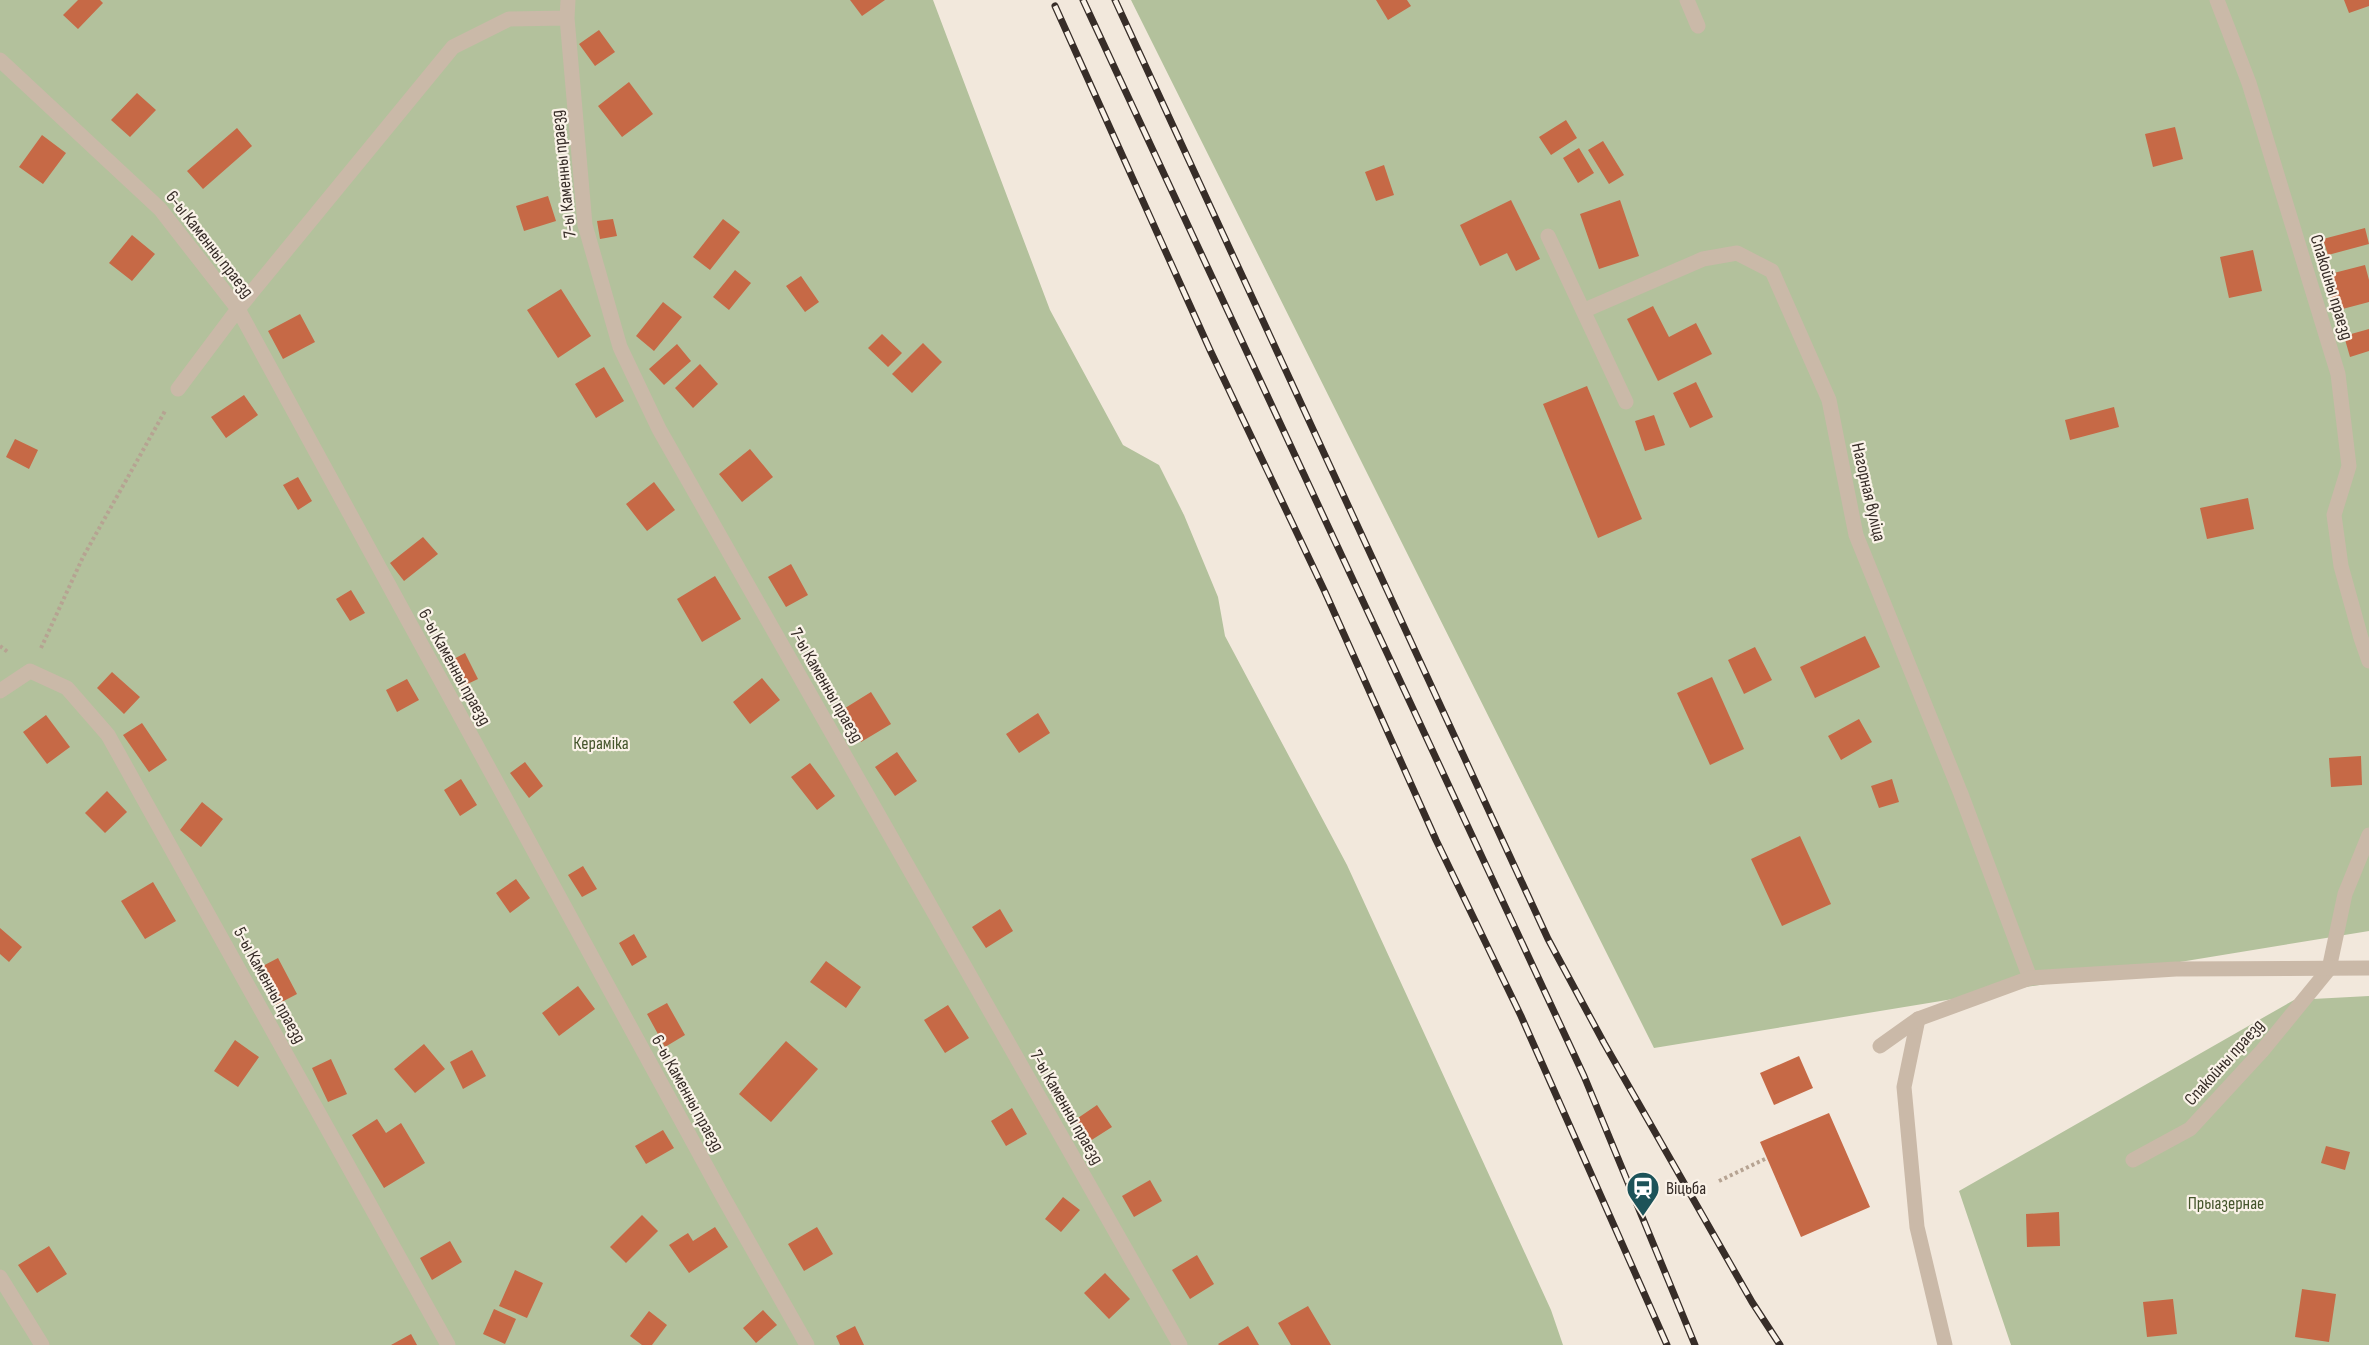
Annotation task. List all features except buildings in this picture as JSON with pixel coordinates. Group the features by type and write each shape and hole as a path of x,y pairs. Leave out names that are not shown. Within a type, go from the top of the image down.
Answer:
{"street":[{"name":"7-ы Каменны праезд","path":"568,0 567,18 585,225 620,347 659,429 1180,1345"},
{"path":"1687,0 1698,26"},
{"name":"Спакойны праезд","path":"2217,0 2249,83 2338,375 2349,466 2334,515 2341,567 2369,661"},
{"path":"178,389 238,309 453,47 509,19 567,18"},
{"name":"6-ы Каменны праезд","path":"0,60 160,209 238,309 710,1174 807,1345"},
{"path":"1548,236 1585,310 1626,402"},
{"name":"Нагорная вуліца","path":"1585,310 1703,259 1737,254 1772,271 1829,400 1856,535 1961,794 2030,978"},
{"path":"0,691 30,671"},
{"name":"5-ы Каменны праезд","path":"30,671 67,688 108,735 448,1345"},
{"name":"Спакойны праезд","path":"2133,1160 2190,1129 2262,1051 2329,969 2345,894 2369,835"},
{"path":"1880,1046 1918,1019 2030,978 2176,969 2369,968"},
{"path":"1918,1019 1904,1087 1917,1227 1945,1345"},
{"path":"0,1277 42,1345"}],"path":[{"path":"30,671 83,557 178,389"},
{"path":"1719,1181 1767,1158"}],"green space":[{"name":"Кераміка","path":"0,0 933,0 1050,310 1123,445 1159,465 1184,515 1218,597 1225,636 1347,865 1551,1310 1563,1345 0,1345"},
{"path":"1131,0 2369,0 2369,931 1654,1048"},
{"name":"Прыазернае","path":"2369,996 2369,1345 2011,1345 1959,1191 2294,1000"}],"railway":[{"path":"1083,0 1584,1076 1695,1345"},
{"path":"1115,0 1548,939 1604,1043 1752,1302 1780,1345"},
{"path":"1055,6 1210,350 1325,592 1436,840 1521,1016 1667,1345"}],"place":[{"name":"Віцьба","path":"1643,1217"}]}
